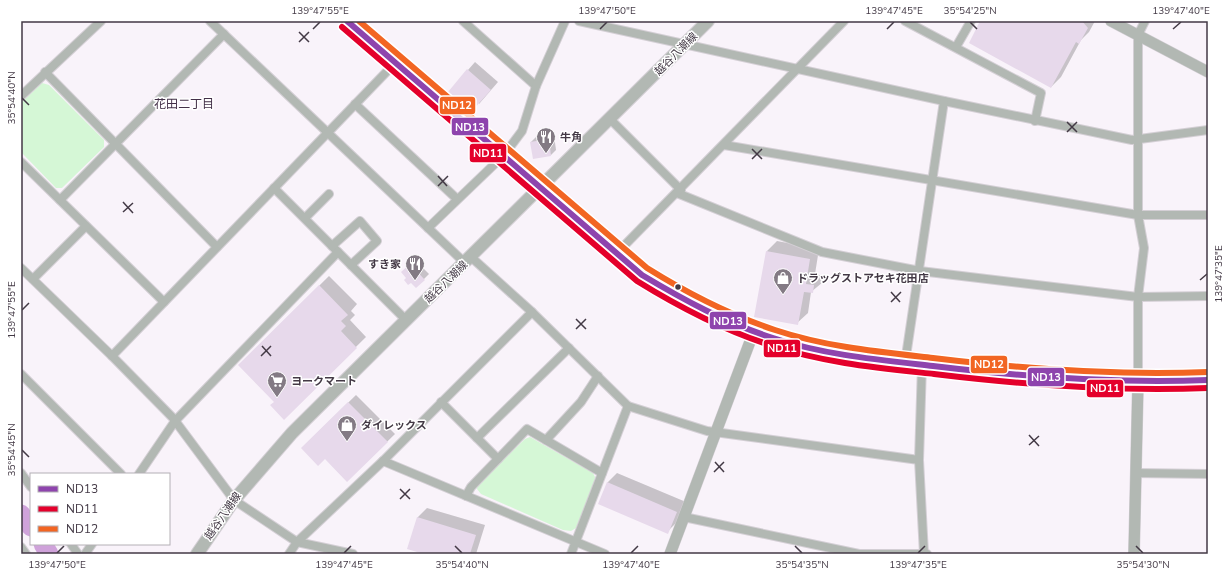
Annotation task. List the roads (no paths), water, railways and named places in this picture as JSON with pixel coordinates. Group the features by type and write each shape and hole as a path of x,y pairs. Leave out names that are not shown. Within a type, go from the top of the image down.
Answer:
{"main road":[{"name":"越谷八潮線","path":"197,554 234,500 292,433 708,21"}],"street":[{"path":"21,96 101,21"},
{"path":"210,21 428,228 532,312 628,406 707,431 919,460"},
{"path":"347,21 642,275 680,298 754,331 792,343 922,365 1066,380 1138,382 1208,380"},
{"path":"463,21 536,86"},
{"path":"428,228 504,155 522,131 536,86 565,21"},
{"path":"616,254 844,21"},
{"path":"905,21 1041,93 1035,121"},
{"path":"956,47 971,21"},
{"path":"1111,21 1208,72"},
{"path":"1134,554 1138,382 1138,297 1144,248 1138,215 1138,35 1145,21"},
{"path":"581,22 1035,121 1132,140 1208,130"},
{"path":"60,200 224,34"},
{"path":"112,356 396,62"},
{"path":"45,72 217,247"},
{"path":"905,363 920,271 931,180 944,101"},
{"path":"355,104 457,199"},
{"path":"610,119 679,191 822,252 920,271 1138,297 1208,296"},
{"path":"724,145 1138,215 1208,215"},
{"path":"21,162 164,302"},
{"path":"274,188 406,320"},
{"path":"304,218 329,194"},
{"path":"332,246 360,221 377,241 351,265"},
{"path":"33,279 86,226"},
{"path":"140,473 175,421 338,252"},
{"path":"21,268 112,356 175,421 234,500 297,542 351,554"},
{"path":"289,554 297,542 383,461 532,312"},
{"path":"670,554 754,331"},
{"path":"477,438 569,348"},
{"path":"922,365 919,460 924,554"},
{"path":"21,374 120,473"},
{"path":"546,440 581,402 598,376"},
{"path":"441,402 498,459"},
{"path":"571,554 628,406"},
{"path":"466,496 470,487 527,429 602,473"},
{"path":"383,461 605,554"},
{"path":"21,473 30,486"},
{"path":"1136,473 1208,474"},
{"path":"684,517 858,554 927,554"},
{"path":"72,545 78,554"},
{"path":"85,554 91,545"},
{"path":"21,547 26,554"}],"waterway":[{"path":"21,514 30,526"},
{"path":"44,545 49,554"}],"place":[{"name":"牛角","path":"546,154"},
{"name":"すき家","path":"415,281"},
{"name":"ドラッグストアセキ花田店","path":"783,295"},
{"name":"ヨークマート","path":"277,398"},
{"name":"ダイレックス","path":"347,442"}],"district":[{"name":"花田二丁目","path":"184,104"}]}
